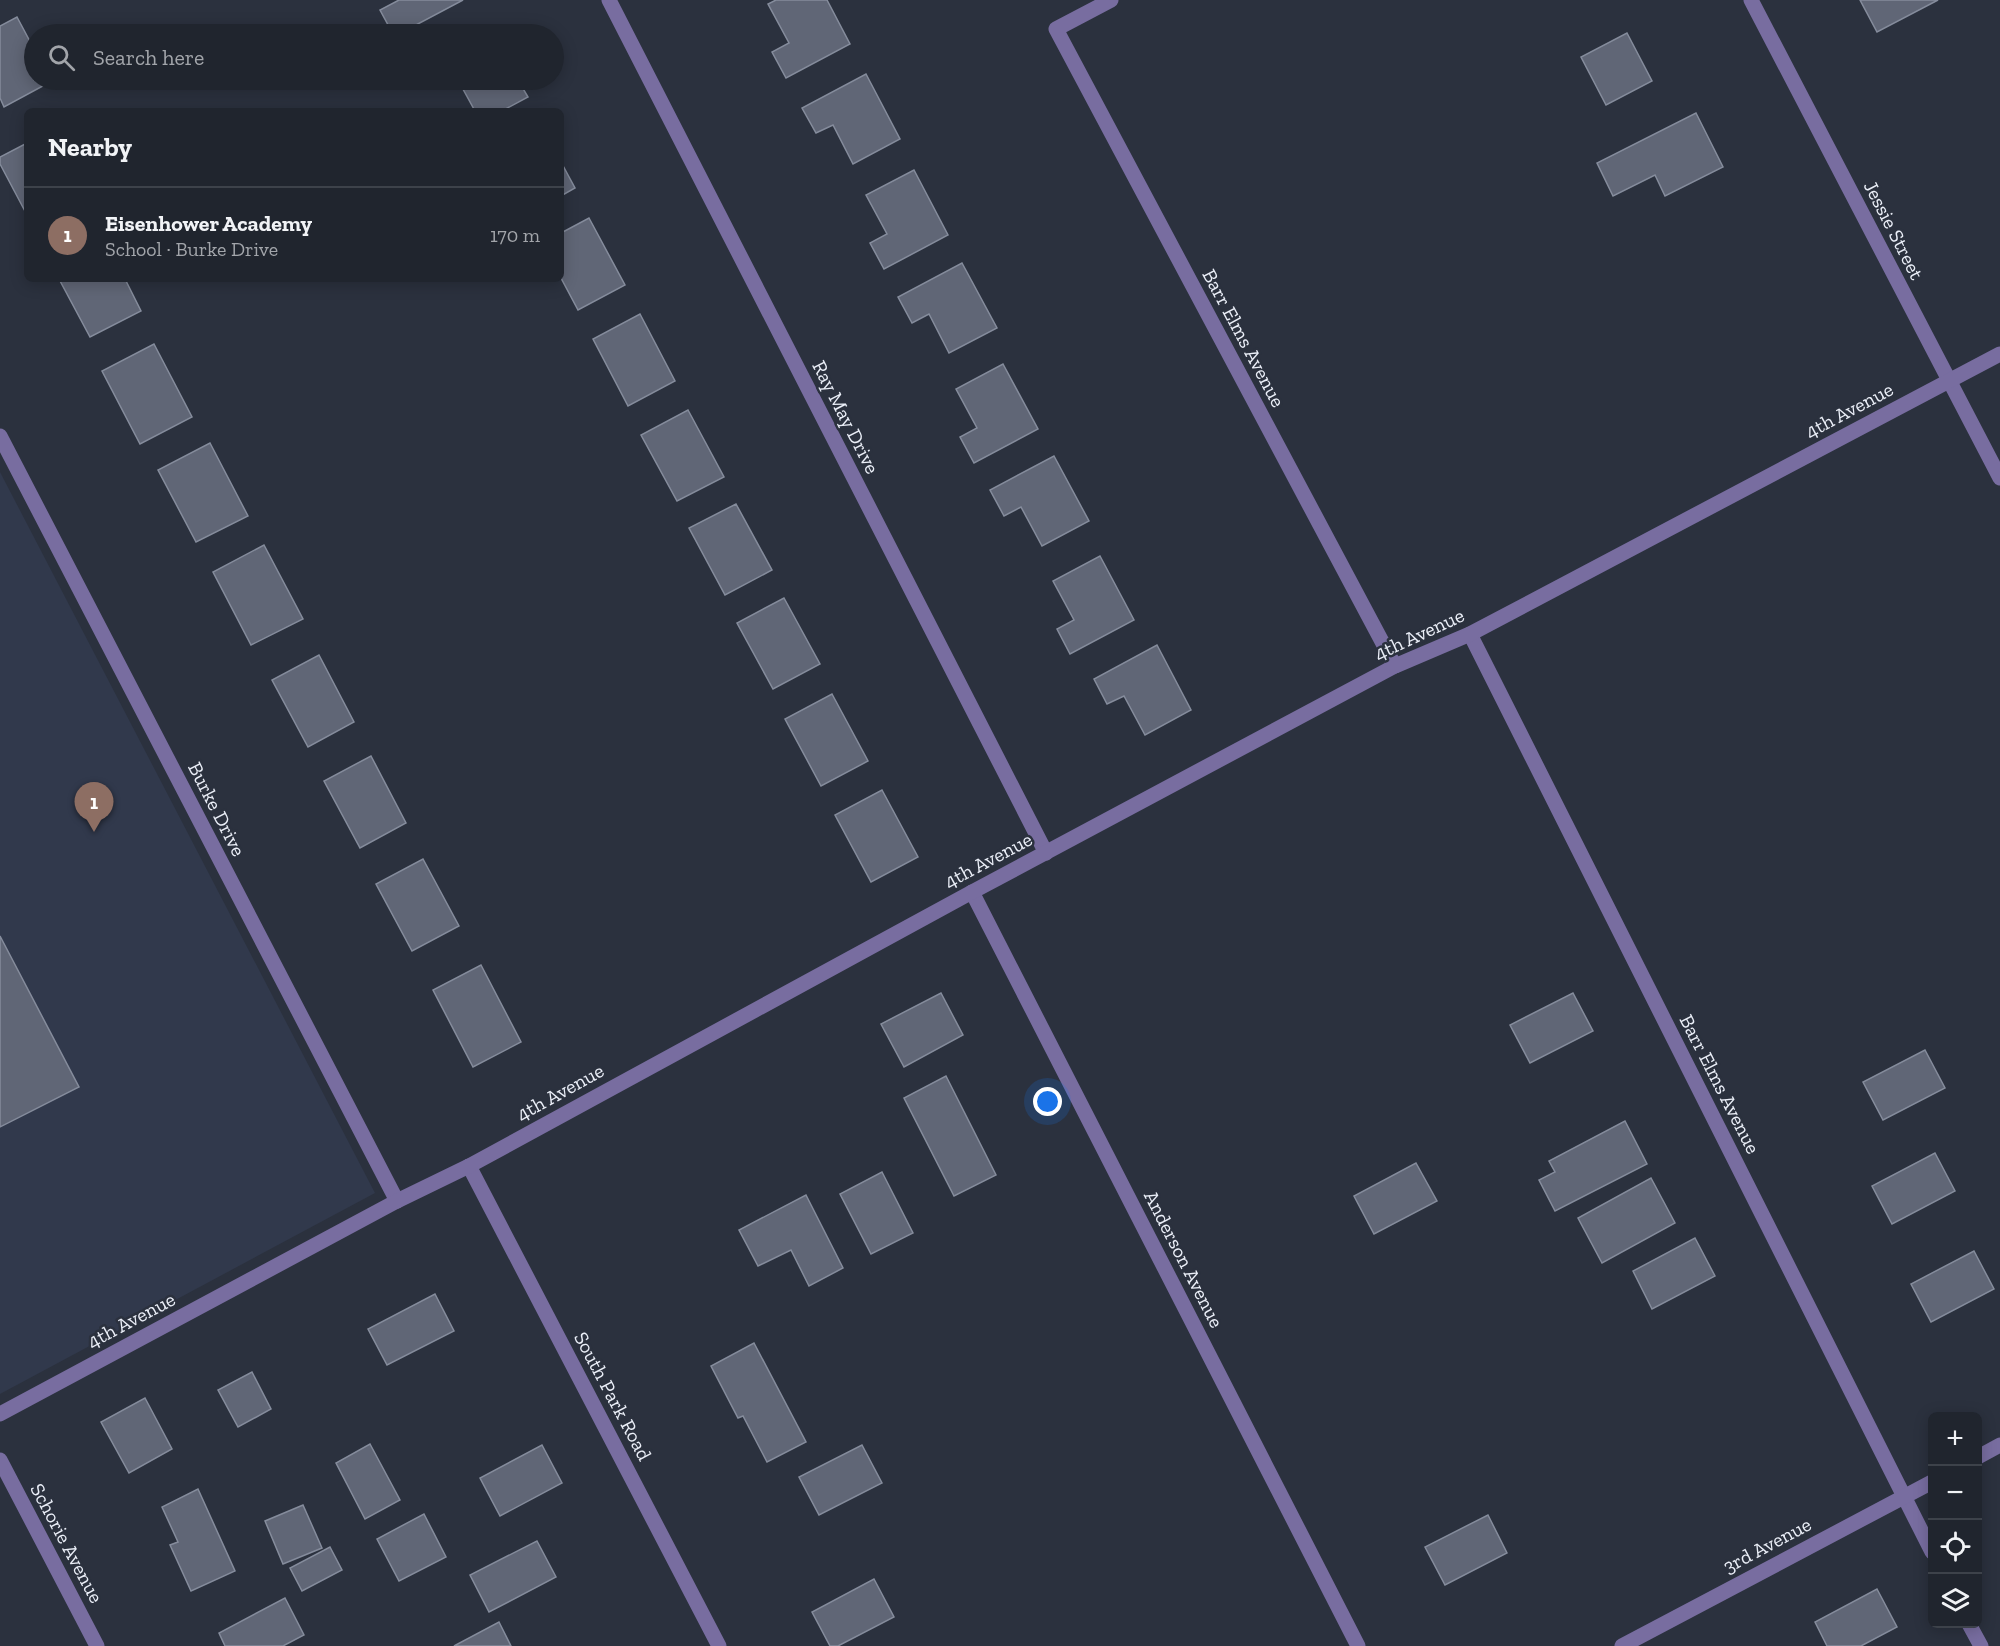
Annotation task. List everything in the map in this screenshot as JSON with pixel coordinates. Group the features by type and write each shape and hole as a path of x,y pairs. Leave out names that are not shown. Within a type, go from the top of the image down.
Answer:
{"street":[{"name":"Ray May Drive","path":"609,0 1046,853"},
{"name":"Barr Elms Avenue","path":"1111,0 1056,30 1395,666"},
{"name":"Jessie Street","path":"1751,0 2000,478"},
{"name":"4th Avenue","path":"0,1414 397,1201 469,1166 972,892 1395,666 1470,634 2000,354"},
{"name":"Burke Drive","path":"0,436 6,462 397,1201"},
{"name":"Barr Elms Avenue","path":"1470,634 1928,1544"},
{"name":"Anderson Avenue","path":"972,892 1358,1646"},
{"name":"South Park Road","path":"469,1166 719,1646"},
{"path":"1982,1455 2000,1445"},
{"name":"Schorie Avenue","path":"0,1460 97,1646"},
{"name":"3rd Avenue","path":"1622,1646 1928,1484"},
{"path":"1972,1628 1981,1646"}],"shaded area":[{"path":"0,472 375,1193 0,1394"}],"building":[{"path":"399,0 463,0 418,24 388,24 380,10"},
{"path":"776,0 827,0 850,44 786,78 772,52 789,43 768,4"},
{"path":"1860,0 1938,0 1877,32"},
{"path":"17,17 24,30 24,90 35,90 4,107 0,98 0,26"},
{"path":"1627,33 1652,81 1606,105 1581,57"},
{"path":"866,74 900,139 853,164 833,125 816,133 802,108"},
{"path":"463,90 524,90 528,97 508,108 473,108"},
{"path":"1696,113 1723,167 1665,196 1655,175 1613,196 1597,163"},
{"path":"24,145 24,209 0,164 0,157"},
{"path":"564,168 575,188 564,194"},
{"path":"914,170 948,235 884,269 870,243 887,234 866,195"},
{"path":"589,218 625,285 578,310 563,282 564,231"},
{"path":"962,263 997,328 949,353 929,314 912,323 898,297"},
{"path":"61,282 126,282 141,311 90,337"},
{"path":"640,314 675,381 628,406 593,339"},
{"path":"154,344 192,417 140,444 102,371"},
{"path":"1003,364 1038,429 974,463 960,437 977,428 956,389"},
{"path":"688,410 724,477 677,501 641,435"},
{"path":"210,443 248,516 196,542 158,470"},
{"path":"1054,456 1089,521 1042,546 1021,507 1004,516 990,490"},
{"path":"736,504 772,570 725,595 689,528"},
{"path":"264,545 303,619 251,645 213,572"},
{"path":"1100,556 1134,620 1070,654 1057,629 1074,620 1053,581"},
{"path":"784,598 820,664 773,689 737,623"},
{"path":"1157,645 1191,710 1145,735 1124,696 1107,704 1094,679"},
{"path":"319,655 354,722 308,747 272,680"},
{"path":"832,694 868,761 821,786 785,719"},
{"path":"371,756 406,823 360,848 324,781"},
{"path":"882,790 918,857 871,882 835,815"},
{"path":"423,859 459,926 412,951 376,884"},
{"path":"0,936 79,1087 0,1127"},
{"path":"481,965 521,1042 473,1067 433,990"},
{"path":"941,993 963,1035 904,1067 881,1024"},
{"path":"1573,993 1593,1031 1530,1063 1510,1025"},
{"path":"1925,1050 1945,1088 1883,1120 1863,1082"},
{"path":"946,1076 996,1175 954,1196 904,1098"},
{"path":"1625,1121 1647,1164 1555,1211 1539,1180 1555,1172 1549,1161"},
{"path":"1935,1153 1955,1191 1892,1224 1872,1186"},
{"path":"1416,1163 1437,1201 1374,1234 1354,1196"},
{"path":"882,1172 913,1233 871,1254 840,1194"},
{"path":"1651,1178 1675,1223 1602,1263 1578,1218"},
{"path":"806,1195 843,1268 809,1286 791,1250 758,1266 739,1230"},
{"path":"1695,1238 1715,1276 1652,1309 1633,1271"},
{"path":"1974,1251 1994,1289 1931,1322 1911,1284"},
{"path":"435,1294 454,1331 387,1365 368,1329"},
{"path":"754,1343 806,1442 767,1462 743,1416 738,1418 711,1366"},
{"path":"252,1372 271,1409 238,1427 218,1390"},
{"path":"145,1398 172,1449 129,1473 101,1422"},
{"path":"370,1444 400,1500 365,1519 336,1463"},
{"path":"542,1445 562,1483 500,1516 480,1478"},
{"path":"862,1445 882,1483 819,1515 799,1477"},
{"path":"198,1489 235,1571 191,1591 170,1545 178,1542 162,1507"},
{"path":"303,1505 322,1548 283,1564 265,1521"},
{"path":"424,1514 446,1557 399,1581 377,1539"},
{"path":"1488,1515 1507,1553 1445,1585 1425,1547"},
{"path":"537,1541 556,1577 489,1612 470,1575"},
{"path":"330,1547 342,1570 302,1591 290,1568"},
{"path":"874,1579 894,1617 838,1646 830,1646 812,1612"},
{"path":"1877,1589 1897,1627 1861,1646 1827,1646 1815,1622"},
{"path":"285,1598 304,1635 283,1646 225,1646 219,1633"},
{"path":"499,1622 511,1646 454,1646"}],"place":[{"name":"Eisenhower Academy","path":"94,832"}]}
